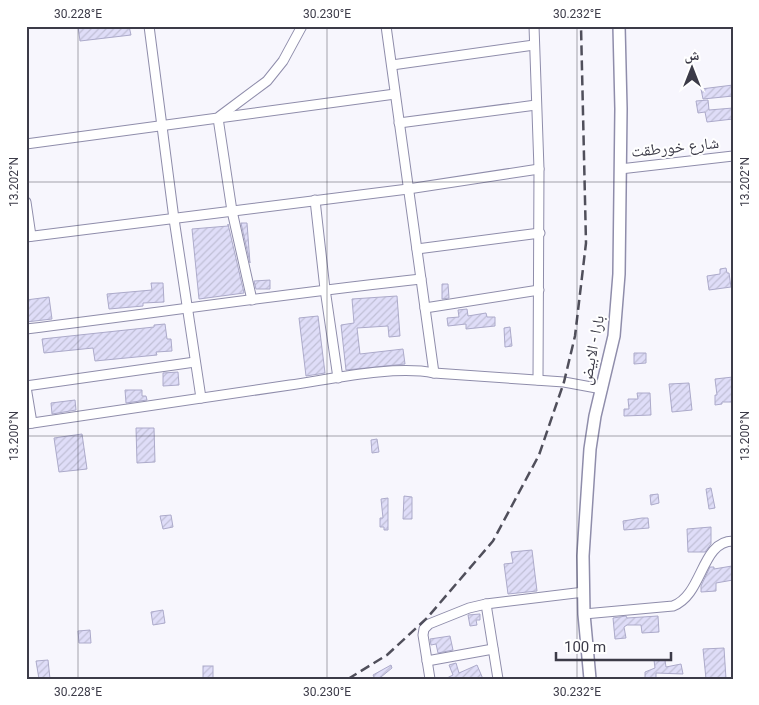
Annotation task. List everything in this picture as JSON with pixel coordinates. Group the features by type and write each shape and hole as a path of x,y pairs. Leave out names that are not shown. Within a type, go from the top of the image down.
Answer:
{"main road":[{"name":"بارا - الابيض","path":"590,679 584,614 583,556 590,449 595,416 614,336 619,274 621,109 619,26"}],"street":[{"path":"149,26 174,219 201,398"},
{"path":"218,118 267,81 283,61 302,26"},
{"path":"386,26 434,373"},
{"path":"534,26 540,233 538,380"},
{"path":"392,65 534,45"},
{"path":"26,144 396,94"},
{"path":"399,122 536,106"},
{"path":"218,118 232,211 252,300"},
{"name":"شارع خورطقت","path":"620,168 733,156"},
{"path":"26,202 28,237 408,189 539,169"},
{"path":"315,200 338,378"},
{"path":"417,249 540,233"},
{"path":"26,329 188,309 325,289 421,279"},
{"path":"425,308 539,290"},
{"path":"195,362 26,386 29,424 395,371 420,370 434,373 564,382 602,389"},
{"path":"584,614 673,606 686,598 695,585 714,548 725,541 733,541"},
{"path":"430,679 423,635 424,629 429,624 469,608 486,604 584,592"},
{"path":"486,604 498,679"},
{"path":"427,661 493,649"}],"building":[{"path":"78,26 129,26 131,35 80,41"},
{"path":"733,85 733,96 703,99 701,89"},
{"path":"708,100 709,110 733,108 733,119 707,122 705,112 698,113 696,101"},
{"path":"241,223 247,223 250,263"},
{"path":"228,224 244,293 199,299 192,229 228,226"},
{"path":"726,268 727,273 729,273 731,287 709,290 707,276 720,274 720,269"},
{"path":"270,280 270,289 256,289 254,281"},
{"path":"151,283 163,283 164,302 143,303 143,306 109,309 107,294 152,290"},
{"path":"442,284 448,284 449,298 442,299"},
{"path":"397,296 400,336 389,337 388,326 357,328 360,354 403,349 405,364 346,370 341,325 354,323 352,299"},
{"path":"49,297 52,319 26,322 26,300"},
{"path":"467,309 468,316 486,313 487,317 495,317 495,326 466,329 466,324 448,326 447,318 459,317 458,310"},
{"path":"318,316 325,373 306,376 299,318"},
{"path":"165,324 167,339 171,339 172,351 156,352 157,355 95,361 93,348 44,353 42,339 154,327 154,325"},
{"path":"510,327 512,346 505,347 504,328"},
{"path":"634,353 646,353 646,363 634,364"},
{"path":"178,372 179,385 163,386 163,373"},
{"path":"733,377 733,402 722,402 722,404 715,405 715,395 717,395 715,379"},
{"path":"689,383 692,410 672,412 669,384"},
{"path":"125,390 142,390 142,396 146,396 147,400 126,403"},
{"path":"637,393 650,393 651,415 624,416 624,409 629,409 628,399 638,399"},
{"path":"75,400 76,410 52,414 51,403"},
{"path":"136,428 154,428 155,462 137,463"},
{"path":"82,434 87,469 59,472 54,438"},
{"path":"377,439 379,452 372,453 371,440"},
{"path":"711,488 715,508 709,509 706,489"},
{"path":"658,494 659,503 651,505 650,495"},
{"path":"404,496 412,497 412,519 403,519"},
{"path":"388,498 388,530 384,530 384,527 380,527 380,518 383,518 381,499"},
{"path":"171,515 173,527 163,529 160,516"},
{"path":"648,518 649,528 624,530 623,521"},
{"path":"711,527 711,544 705,552 688,552 687,529"},
{"path":"532,550 537,591 508,594 504,564 513,563 511,552"},
{"path":"732,566 733,580 716,583 716,591 701,592 701,586 710,567 714,567 714,569"},
{"path":"163,610 165,623 153,625 151,612"},
{"path":"480,614 480,620 476,620 477,625 470,626 468,615"},
{"path":"626,616 627,618 658,616 659,632 642,633 641,625 627,625 624,627 626,638 615,639 613,618"},
{"path":"90,630 91,643 79,643 78,631"},
{"path":"450,636 453,650 438,653 436,644 431,645 430,639"},
{"path":"724,648 726,679 706,679 703,649"},
{"path":"48,660 50,679 39,679 36,661"},
{"path":"654,660 665,660 666,667 681,664 683,674 656,673 656,679 645,678 645,672 655,668"},
{"path":"456,663 459,673 477,665 483,679 445,679 453,675 449,665"},
{"path":"391,665 392,668 381,677 375,679 373,675"},
{"path":"203,666 213,666 213,679 203,679"}],"railway":[{"path":"348,679 387,655 427,618 493,541 539,455 564,382 575,336 586,243 581,26"}]}
